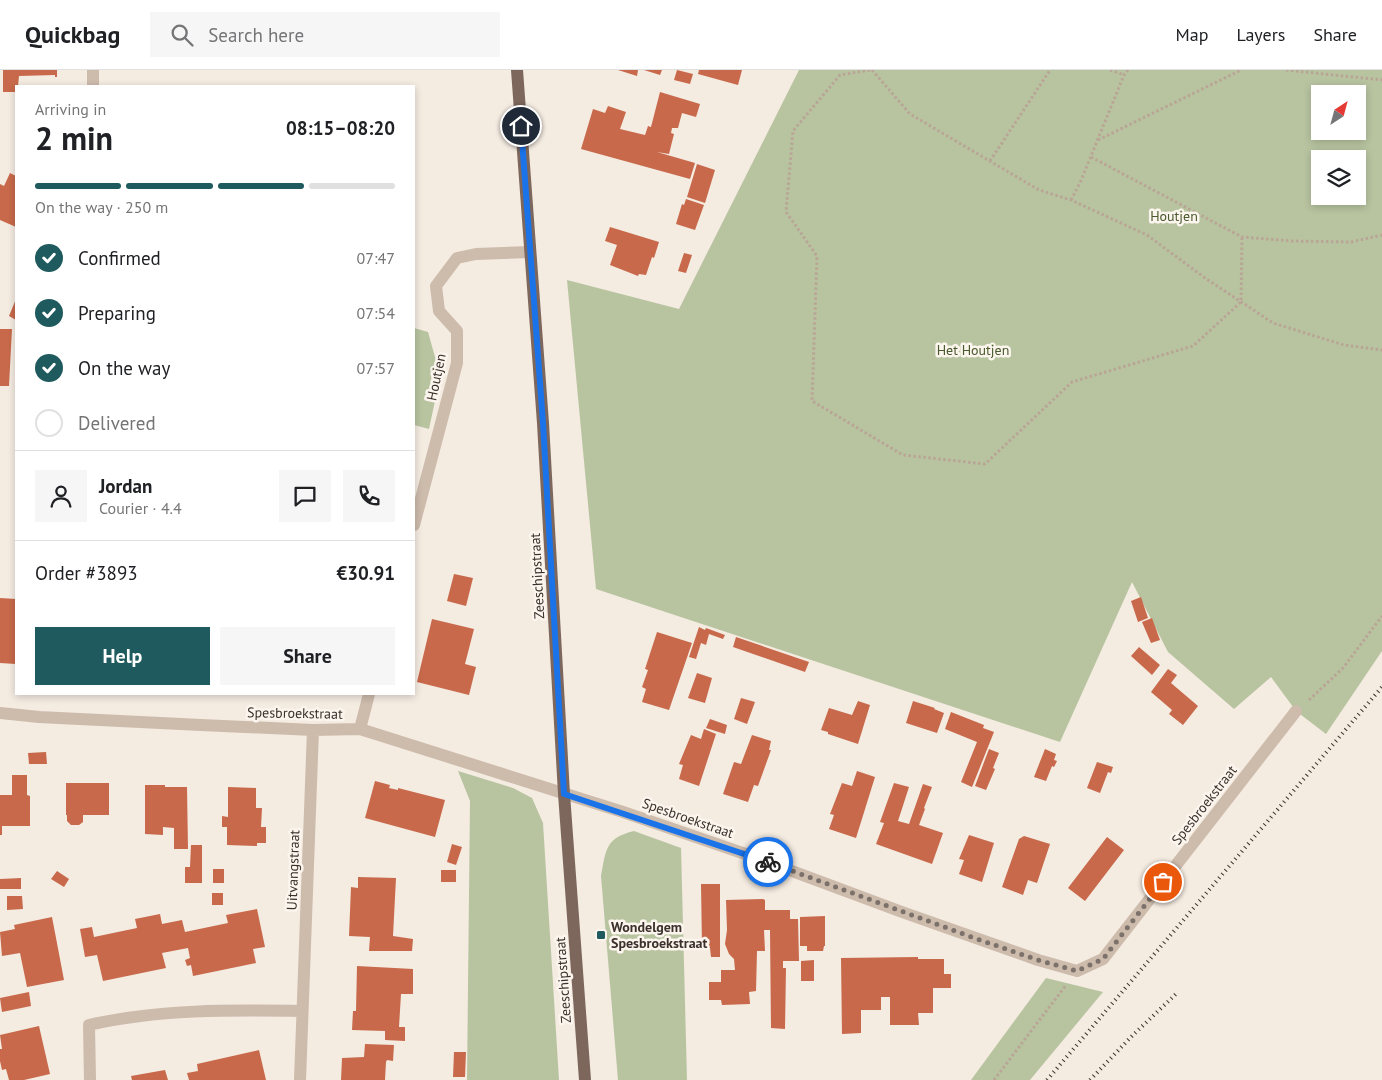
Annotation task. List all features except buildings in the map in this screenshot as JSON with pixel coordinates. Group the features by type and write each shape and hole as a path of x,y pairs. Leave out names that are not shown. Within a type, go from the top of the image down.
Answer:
{"main road":[{"name":"Zeeschipstraat","path":"517,70 543,423 564,794 585,1080"}],"street":[{"path":"93,70 93,85"},
{"name":"Houtjen","path":"415,521 457,363 457,331 439,311 436,286 457,258 476,254 530,252"},
{"path":"360,729 369,695"},
{"name":"Spesbroekstraat","path":"0,713 39,717 313,730 360,729 760,859 902,912 1038,960 1077,971 1103,959 1296,711"},
{"name":"Uitvangstraat","path":"300,1080 313,730"},
{"path":"90,1080 89,1025 120,1018 228,1010 302,1011"}],"path":[{"path":"1242,237 1241,302 1192,346 1072,382 985,464 903,455 812,401 817,256 786,212 793,131 840,75 871,70 910,114 1039,190 1072,200 1147,235 1241,302 1272,323 1344,345 1382,350"},
{"path":"990,161 1050,70"},
{"path":"1110,70 1124,75"},
{"path":"1072,200 1124,75 1128,70"},
{"path":"1098,140 1241,70"},
{"path":"1286,70 1382,80"},
{"path":"1091,157 1242,237 1292,241 1351,242 1382,235"},
{"path":"1296,711 1343,668 1382,616"},
{"path":"994,1080 1077,971"}],"green space":[{"name":"Het Houtjen","path":"799,70 1382,70 1382,651 1326,734 1296,711 1271,677 1234,709 1168,652 1132,582 1060,742 596,589 567,280 679,309"},
{"path":"415,328 428,332 435,357 443,363 429,429 415,425"},
{"path":"458,771 513,788 532,798 543,823 559,1080 467,1080 470,801"},
{"path":"634,831 681,848 687,1080 618,1080 601,876 608,846 617,837"},
{"path":"1046,978 1103,992 1030,1080 971,1080"}],"railway":[{"path":"1047,1080 1382,687"},
{"path":"1090,1080 1178,992"}],"way so far":[{"path":"768,862 977,939 1077,971 1103,959 1163,882"}],"place":[{"name":"Wondelgem Spesbroekstraat","path":"601,935"}],"route":[{"path":"521,126 543,423 564,794 623,812 768,862"}]}
